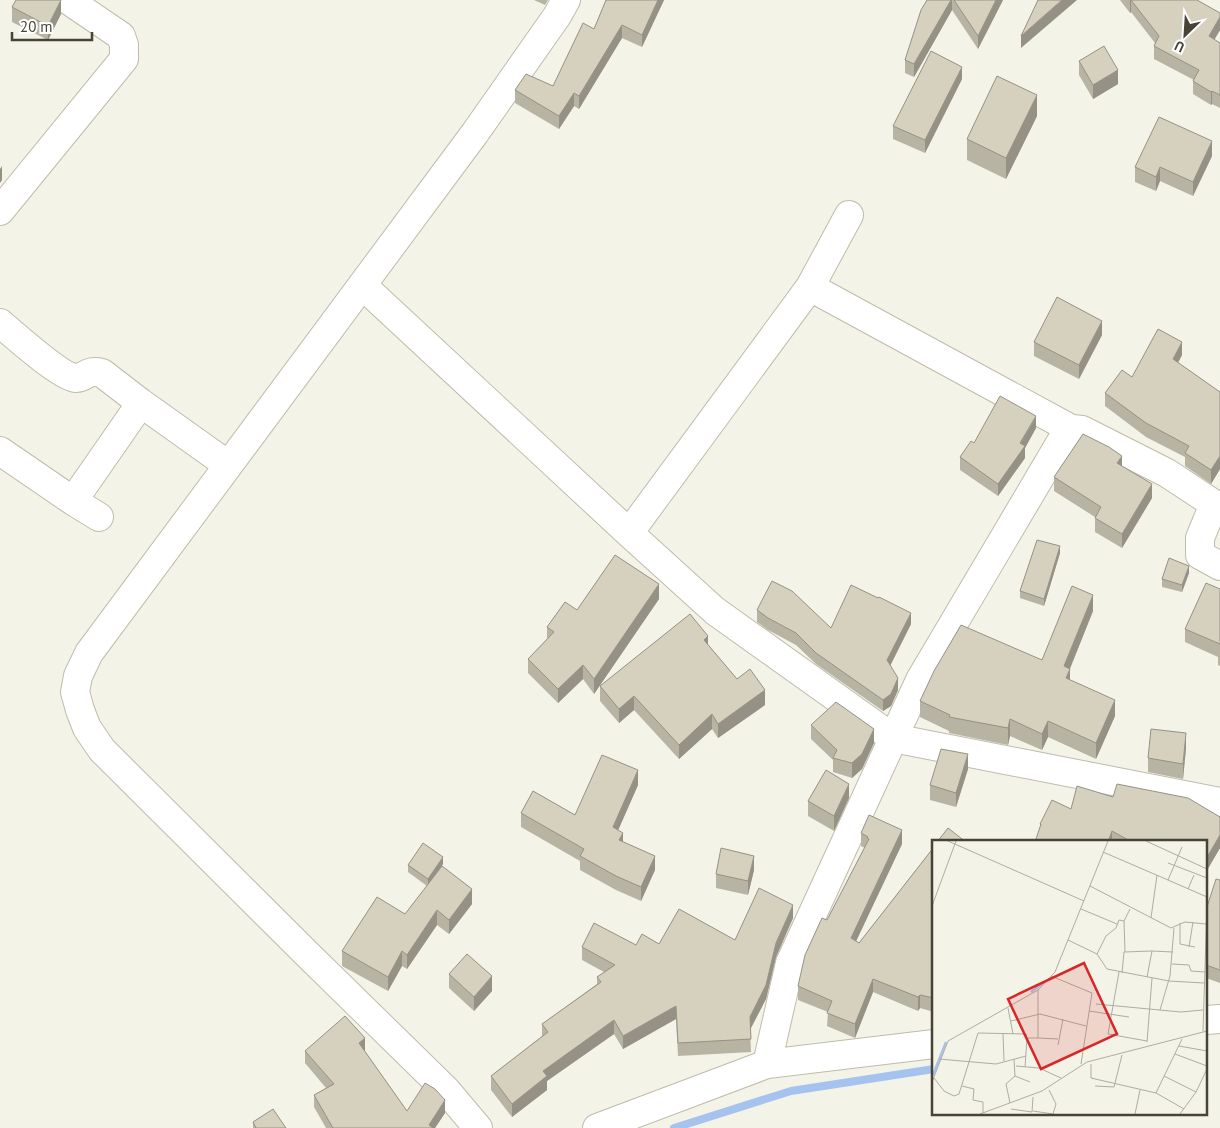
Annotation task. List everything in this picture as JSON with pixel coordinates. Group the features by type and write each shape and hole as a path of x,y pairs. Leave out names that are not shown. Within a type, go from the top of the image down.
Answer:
{"street":[{"path":"0,211 124,59 124,46 121,36 68,0"},
{"path":"478,1128 446,1090 102,750 87,728 75,692 78,676 89,653 475,133 566,0"},
{"path":"629,533 810,287 849,215"},
{"path":"362,285 715,611 893,738 1220,802"},
{"path":"810,287 1073,430 1082,430 1217,499 1200,538 1200,555 1220,566"},
{"path":"0,322 36,353 72,376 77,378 88,372 95,371 102,373 228,465"},
{"path":"73,501 141,403"},
{"path":"767,1064 790,963 920,680 1065,435 1073,430"},
{"path":"0,451 99,517"},
{"path":"597,1128 767,1064 932,1044"}],"building":[{"path":"16,0 61,0 48,26 12,7"},
{"path":"606,0 658,0 642,35 622,25 579,96 574,93 559,116 515,90 526,74 553,86 583,23 594,29"},
{"path":"927,0 951,0 914,64 905,60 921,10"},
{"path":"954,0 996,0 978,36"},
{"path":"1038,0 1062,0 1021,36"},
{"path":"1131,0 1197,0 1220,13 1220,17 1209,36 1220,43 1220,95 1193,81 1199,70 1154,46 1159,36"},
{"path":"1104,46 1118,70 1093,85 1079,61"},
{"path":"931,51 962,67 925,140 893,126"},
{"path":"997,76 1037,95 1006,158 967,139"},
{"path":"1159,117 1212,141 1193,182 1160,167 1156,177 1135,167"},
{"path":"1057,297 1102,321 1079,365 1034,342"},
{"path":"1158,329 1182,342 1173,359 1220,392 1220,456 1211,470 1185,453 1189,446 1146,423 1105,393 1122,370 1132,377"},
{"path":"1000,396 1036,416 1020,443 1025,446 998,484 960,457 971,441 974,443"},
{"path":"1083,434 1122,456 1117,463 1152,484 1122,534 1095,518 1101,507 1054,477"},
{"path":"1037,540 1060,546 1044,599 1020,591"},
{"path":"615,555 659,584 594,679 583,665 558,689 528,659 554,632 547,627 565,602 577,610"},
{"path":"1169,558 1189,566 1182,585 1162,579"},
{"path":"772,581 792,591 831,628 851,585 911,613 887,660 898,678 891,694 883,700 816,653 796,633 757,610"},
{"path":"1206,583 1220,589 1220,644 1185,629"},
{"path":"1072,586 1093,595 1064,666 1070,669 1066,678 1115,700 1096,743 1048,721 1042,734 1010,719 1008,728 949,717 950,715 920,701 934,671 961,625 1042,660"},
{"path":"690,614 708,636 704,640 737,679 750,669 765,690 718,724 712,714 679,745 634,696 619,709 600,686"},
{"path":"836,702 874,729 862,754 852,763 833,758 837,750 811,725"},
{"path":"1151,729 1186,733 1183,764 1148,758"},
{"path":"941,749 968,754 956,793 930,785"},
{"path":"602,755 638,770 613,827 623,833 619,840 655,856 641,887 616,876 580,856 584,849 521,813 533,791 575,815"},
{"path":"826,770 849,784 834,816 808,801"},
{"path":"1117,784 1188,798 1220,817 1220,835 1208,856 1208,840 1128,840 1112,831 1109,840 1036,840 1040,824 1052,800 1071,809 1077,786 1113,797"},
{"path":"869,815 902,830 851,938 859,943 932,850 932,998 920,995 918,997 873,979 855,1024 827,1013 832,1001 798,986 805,955 822,918 827,920 869,839 861,833"},
{"path":"948,828 963,840 939,840"},
{"path":"423,843 443,857 428,879 408,865"},
{"path":"721,848 754,856 748,881 716,874"},
{"path":"442,866 472,889 449,920 437,910 407,955 402,951 388,977 342,951 377,897 405,914"},
{"path":"1216,879 1220,880 1220,970 1208,966 1208,904"},
{"path":"759,888 793,905 776,943 766,985 750,1017 751,1039 678,1043 676,1006 623,1036 614,1020 543,1071 547,1076 512,1104 491,1076 548,1032 542,1024 601,982 597,977 615,965 582,947 594,923 636,945 642,934 659,944 679,909 735,940"},
{"path":"467,954 492,976 474,997 449,974"},
{"path":"345,1016 365,1038 359,1043 407,1111 425,1083 435,1089 445,1100 429,1125 433,1128 333,1128 314,1095 334,1084 305,1051"},
{"path":"273,1109 286,1128 256,1128 253,1122"}],"waterway":[{"path":"674,1128 791,1091 932,1069"}]}
